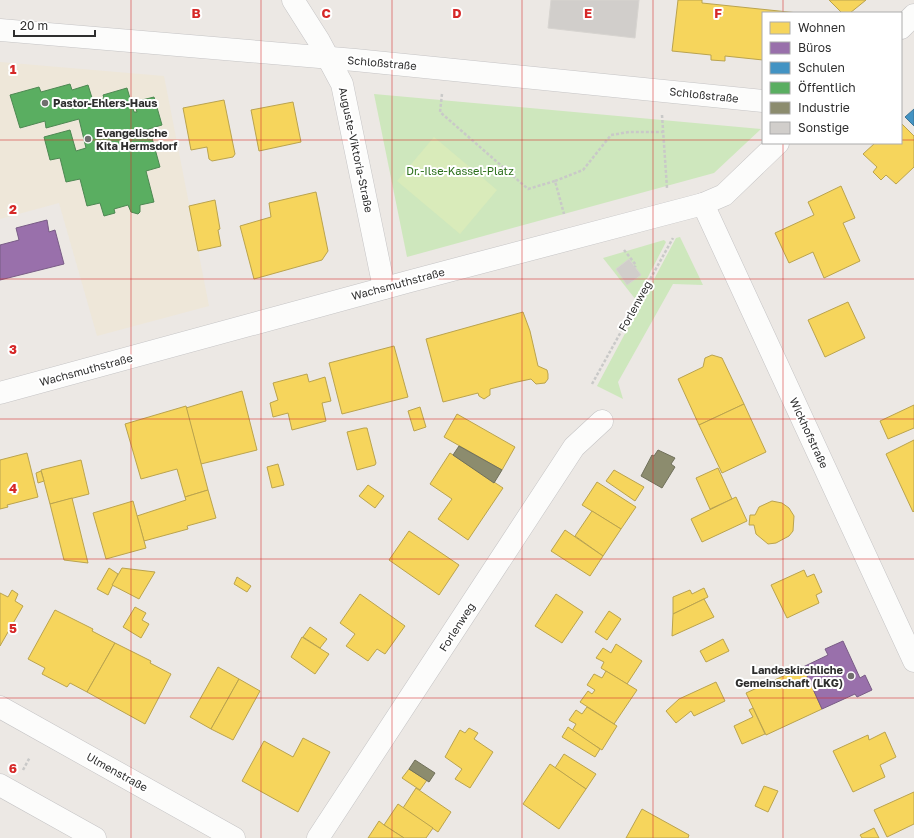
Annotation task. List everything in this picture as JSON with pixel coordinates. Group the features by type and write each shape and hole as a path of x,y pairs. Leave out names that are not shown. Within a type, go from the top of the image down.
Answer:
{"street":[{"name":"Auguste-Viktoria-Straße","path":"293,0 342,84 384,288"},
{"path":"902,27 914,15"},
{"name":"Schloßstraße","path":"0,30 328,58 762,101"},
{"name":"Wachsmuthstraße","path":"0,393 384,288 703,204 724,195 777,144"},
{"name":"Wickhofstraße","path":"703,204 914,661"},
{"name":"Forlenweg","path":"318,838 574,447 602,421"},
{"name":"Ulmenstraße","path":"0,707 234,838"},
{"path":"0,785 96,838"}],"path":[{"path":"442,93 440,112 528,189 555,182 583,170 611,135 629,132 663,132"},
{"path":"662,113 667,193"},
{"path":"555,182 566,220"},
{"name":"Forlenweg","path":"592,384 677,234"},
{"path":"620,246 636,265 635,267"}],"shaded area":[{"name":"Evangelische Kita Hermsdorf","path":"0,62 164,76 209,306 97,336 59,203 0,219"}],"green space":[{"name":"Dr.-Ilse-Kassel-Platz","path":"374,94 761,129 714,173 407,257"},
{"path":"434,137 497,190 460,234 397,181"},
{"path":"680,237 703,285 673,284 618,382 623,399 597,386 676,238"},
{"path":"664,240 666,242 636,300 603,258"}],"building: Wohnen":[{"path":"678,0 702,0 702,3 788,12 762,12 762,60 725,56 725,61 711,60 711,55 672,51"},
{"path":"829,0 866,0 851,12 841,12"},
{"path":"224,100 235,154 233,157 212,161 209,159 207,147 191,150 183,108"},
{"path":"293,102 301,142 259,151 251,110"},
{"path":"902,124 914,136 914,167 896,184 886,175 881,180 873,172 877,167 863,154 874,144 902,144"},
{"path":"841,186 855,218 843,223 860,261 824,278 813,252 789,263 775,233 814,215 808,202"},
{"path":"316,192 328,251 322,260 254,279 240,226 271,217 269,203"},
{"path":"215,200 220,229 218,230 221,246 198,251 189,206"},
{"path":"848,302 865,338 825,357 808,320"},
{"path":"523,312 530,331 538,366 547,370 548,379 545,383 536,384 531,379 490,389 490,395 484,399 479,396 478,393 443,402 426,339"},
{"path":"394,346 408,397 342,414 329,363"},
{"path":"712,355 722,358 744,404 699,425 678,379 703,367 705,358"},
{"path":"307,374 309,382 325,377 331,401 322,403 326,421 292,430 288,413 273,417 270,403 278,400 273,383"},
{"path":"242,391 257,450 201,464 186,408"},
{"path":"744,404 766,452 722,473 699,425"},
{"path":"914,405 914,428 888,439 880,421"},
{"path":"186,406 208,490 185,497 177,469 141,479 125,424"},
{"path":"420,407 426,427 414,431 408,411"},
{"path":"457,414 515,447 502,470 444,437"},
{"path":"367,428 376,463 375,465 357,470 347,432"},
{"path":"914,440 914,511 913,512 886,454"},
{"path":"27,453 38,497 7,505 8,507 0,509 0,460"},
{"path":"450,453 503,488 468,540 438,519 452,499 430,484"},
{"path":"81,460 89,494 50,504 41,470"},
{"path":"278,464 284,485 272,488 267,467"},
{"path":"718,468 732,499 710,509 696,478"},
{"path":"614,470 644,487 635,501 606,481"},
{"path":"41,471 44,481 38,483 36,473"},
{"path":"597,482 636,507 621,529 582,505"},
{"path":"368,485 384,496 375,508 359,496"},
{"path":"208,490 216,518 187,526 188,529 144,541 137,516 186,500 185,497"},
{"path":"736,497 747,521 702,542 691,519"},
{"path":"72,498 88,563 64,560 50,504"},
{"path":"133,501 146,548 106,559 93,513"},
{"path":"772,501 782,503 789,508 794,516 793,531 789,536 776,543 768,544 756,534 754,525 749,525 750,515 755,515 759,507"},
{"path":"592,511 621,529 603,556 575,536"},
{"path":"565,530 603,556 590,576 551,551"},
{"path":"409,531 459,565 439,595 389,560"},
{"path":"109,568 118,574 108,595 97,589"},
{"path":"122,568 155,572 139,599 112,585"},
{"path":"804,570 807,577 814,574 822,592 816,595 819,603 787,618 771,585"},
{"path":"237,577 251,586 247,592 234,584"},
{"path":"704,588 708,597 673,614 673,597 690,590 692,594"},
{"path":"12,590 18,594 15,601 23,606 0,646 0,593 8,597"},
{"path":"360,594 405,626 385,654 377,649 368,661 346,646 355,634 340,623"},
{"path":"556,594 583,612 562,643 535,626"},
{"path":"704,599 714,617 672,636 673,614"},
{"path":"135,607 146,613 142,620 149,624 141,638 123,627"},
{"path":"55,610 93,629 92,631 115,643 87,692 70,683 67,687 42,674 45,668 28,659"},
{"path":"609,611 621,619 607,640 595,632"},
{"path":"310,627 327,639 320,648 303,637"},
{"path":"302,637 329,654 315,674 291,657"},
{"path":"723,639 729,651 706,662 700,651"},
{"path":"115,643 151,661 150,663 171,674 145,724 87,692"},
{"path":"616,644 642,661 627,684 601,668 604,662 596,658 603,648 611,653"},
{"path":"218,667 239,679 211,729 190,717"},
{"path":"803,667 822,709 766,735 746,693"},
{"path":"606,671 637,690 614,724 580,702 588,691 592,694 595,690 587,685 594,674 602,678"},
{"path":"239,679 260,691 233,740 211,729"},
{"path":"716,682 725,701 694,716 691,711 676,723 666,711 679,699"},
{"path":"587,707 617,726 602,750 572,731 576,724 569,720 576,710 582,714"},
{"path":"753,708 765,734 742,744 734,726 753,717 749,710"},
{"path":"568,727 600,749 595,757 562,737"},
{"path":"469,728 478,733 474,739 493,752 470,788 455,779 462,769 445,757 460,730 465,733"},
{"path":"885,732 896,757 880,765 885,777 853,792 833,751 868,735 869,740"},
{"path":"303,738 330,752 298,812 242,781 264,741 293,757"},
{"path":"564,754 596,774 586,789 555,768"},
{"path":"550,764 586,789 559,829 523,804"},
{"path":"409,769 427,780 420,790 402,778"},
{"path":"764,786 778,791 768,812 755,806"},
{"path":"416,788 451,812 438,832 403,808"},
{"path":"914,792 914,824 887,837 874,810"},
{"path":"398,804 433,828 426,838 404,838 384,825"},
{"path":"642,809 689,835 688,838 626,838"},
{"path":"379,821 384,825 404,838 368,838"},
{"path":"874,828 879,838 862,838 860,835"}],"building: Büros":[{"path":"47,220 49,232 55,230 64,264 0,280 0,245 19,240 16,228"},
{"path":"843,641 860,678 865,675 872,690 857,697 855,694 822,709 803,667 828,655 825,649"}],"building: Schulen":[{"path":"914,109 914,126 905,117"}],"building: Öffentlich":[{"path":"70,84 72,90 88,85 93,101 104,98 103,95 127,88 134,112 137,112 134,102 154,97 162,125 145,130 148,140 152,138 160,167 146,171 154,202 140,205 140,212 138,214 131,212 128,205 114,209 115,213 104,216 100,203 87,206 80,179 66,182 60,158 50,160 44,137 70,130 76,151 86,148 79,119 46,128 45,121 20,128 10,95 39,87 41,92"}],"building: Industrie":[{"path":"459,446 502,470 494,483 453,455"},
{"path":"658,450 675,458 671,464 675,467 662,488 641,476 652,455 654,456"},
{"path":"415,760 435,773 429,782 409,769"}],"building: Sonstige":[{"path":"551,0 639,0 635,38 548,28"},
{"path":"629,259 641,275 627,285 616,269"}],"place":[{"name":"Pastor-Ehlers-Haus","path":"45,103"},
{"name":"Evangelische Kita Hermsdorf","path":"88,139"},
{"name":"Landeskirchliche Gemeinschaft (LKG)","path":"851,676"}]}
